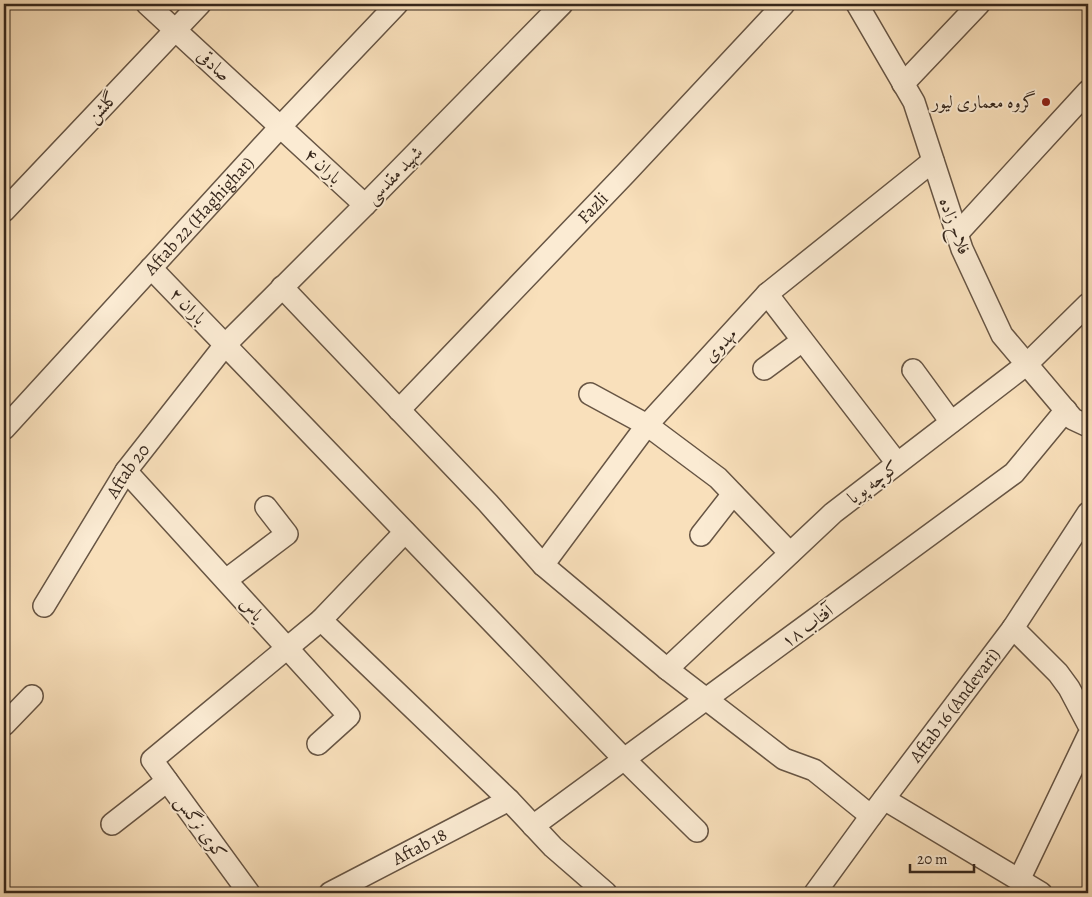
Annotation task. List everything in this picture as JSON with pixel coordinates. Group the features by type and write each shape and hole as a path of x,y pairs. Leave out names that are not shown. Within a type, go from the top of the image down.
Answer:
{"street":[{"name":"صادقی","path":"147,4 281,126"},
{"name":"گلشن","path":"4,211 200,4"},
{"name":"Aftab 22 (Haghighat)","path":"4,429 281,126 397,4"},
{"name":"شهید مقدسی","path":"225,345 562,4"},
{"name":"Fazli","path":"399,410 784,4"},
{"name":"فلاح زاده","path":"856,4 914,102 962,248 1002,334 1073,418 1088,426"},
{"path":"903,84 979,4"},
{"path":"957,234 1088,91"},
{"name":"باران ۴","path":"281,126 365,205"},
{"name":"مهدوی","path":"543,565 647,425 767,294 933,161"},
{"name":"باران ۲","path":"151,268 624,760 697,831"},
{"path":"282,287 488,503 543,565 667,670 706,700 784,759 814,770 871,816"},
{"path":"767,294 897,463"},
{"name":"کوچه پویا","path":"667,670 833,513 1027,364 1088,304"},
{"path":"764,369 802,341"},
{"name":"Aftab 20","path":"44,606 126,471 225,345"},
{"path":"913,370 951,422"},
{"path":"590,394 647,425 718,478 790,553"},
{"name":"آفتاب ۱۸","path":"534,826 1014,473 1066,410"},
{"name":"یاس","path":"126,471 349,716 318,744"},
{"path":"701,535 733,494"},
{"path":"226,580 286,534 266,507"},
{"name":"Aftab 16 (Andevari)","path":"815,893 1013,628 1088,513"},
{"path":"287,648 321,620 405,532"},
{"path":"321,620 509,800 553,847 606,893"},
{"path":"1013,628 1058,673 1069,688 1088,724"},
{"name":"کوی نرگس","path":"249,893 152,760 287,648"},
{"path":"4,725 32,696"},
{"path":"1019,880 1088,736"},
{"path":"112,824 167,780"},
{"path":"884,799 1041,893"},
{"name":"Aftab 18","path":"330,893 509,800"}],"place":[{"name":"گروه معماری لیور","path":"1046,102"}]}
